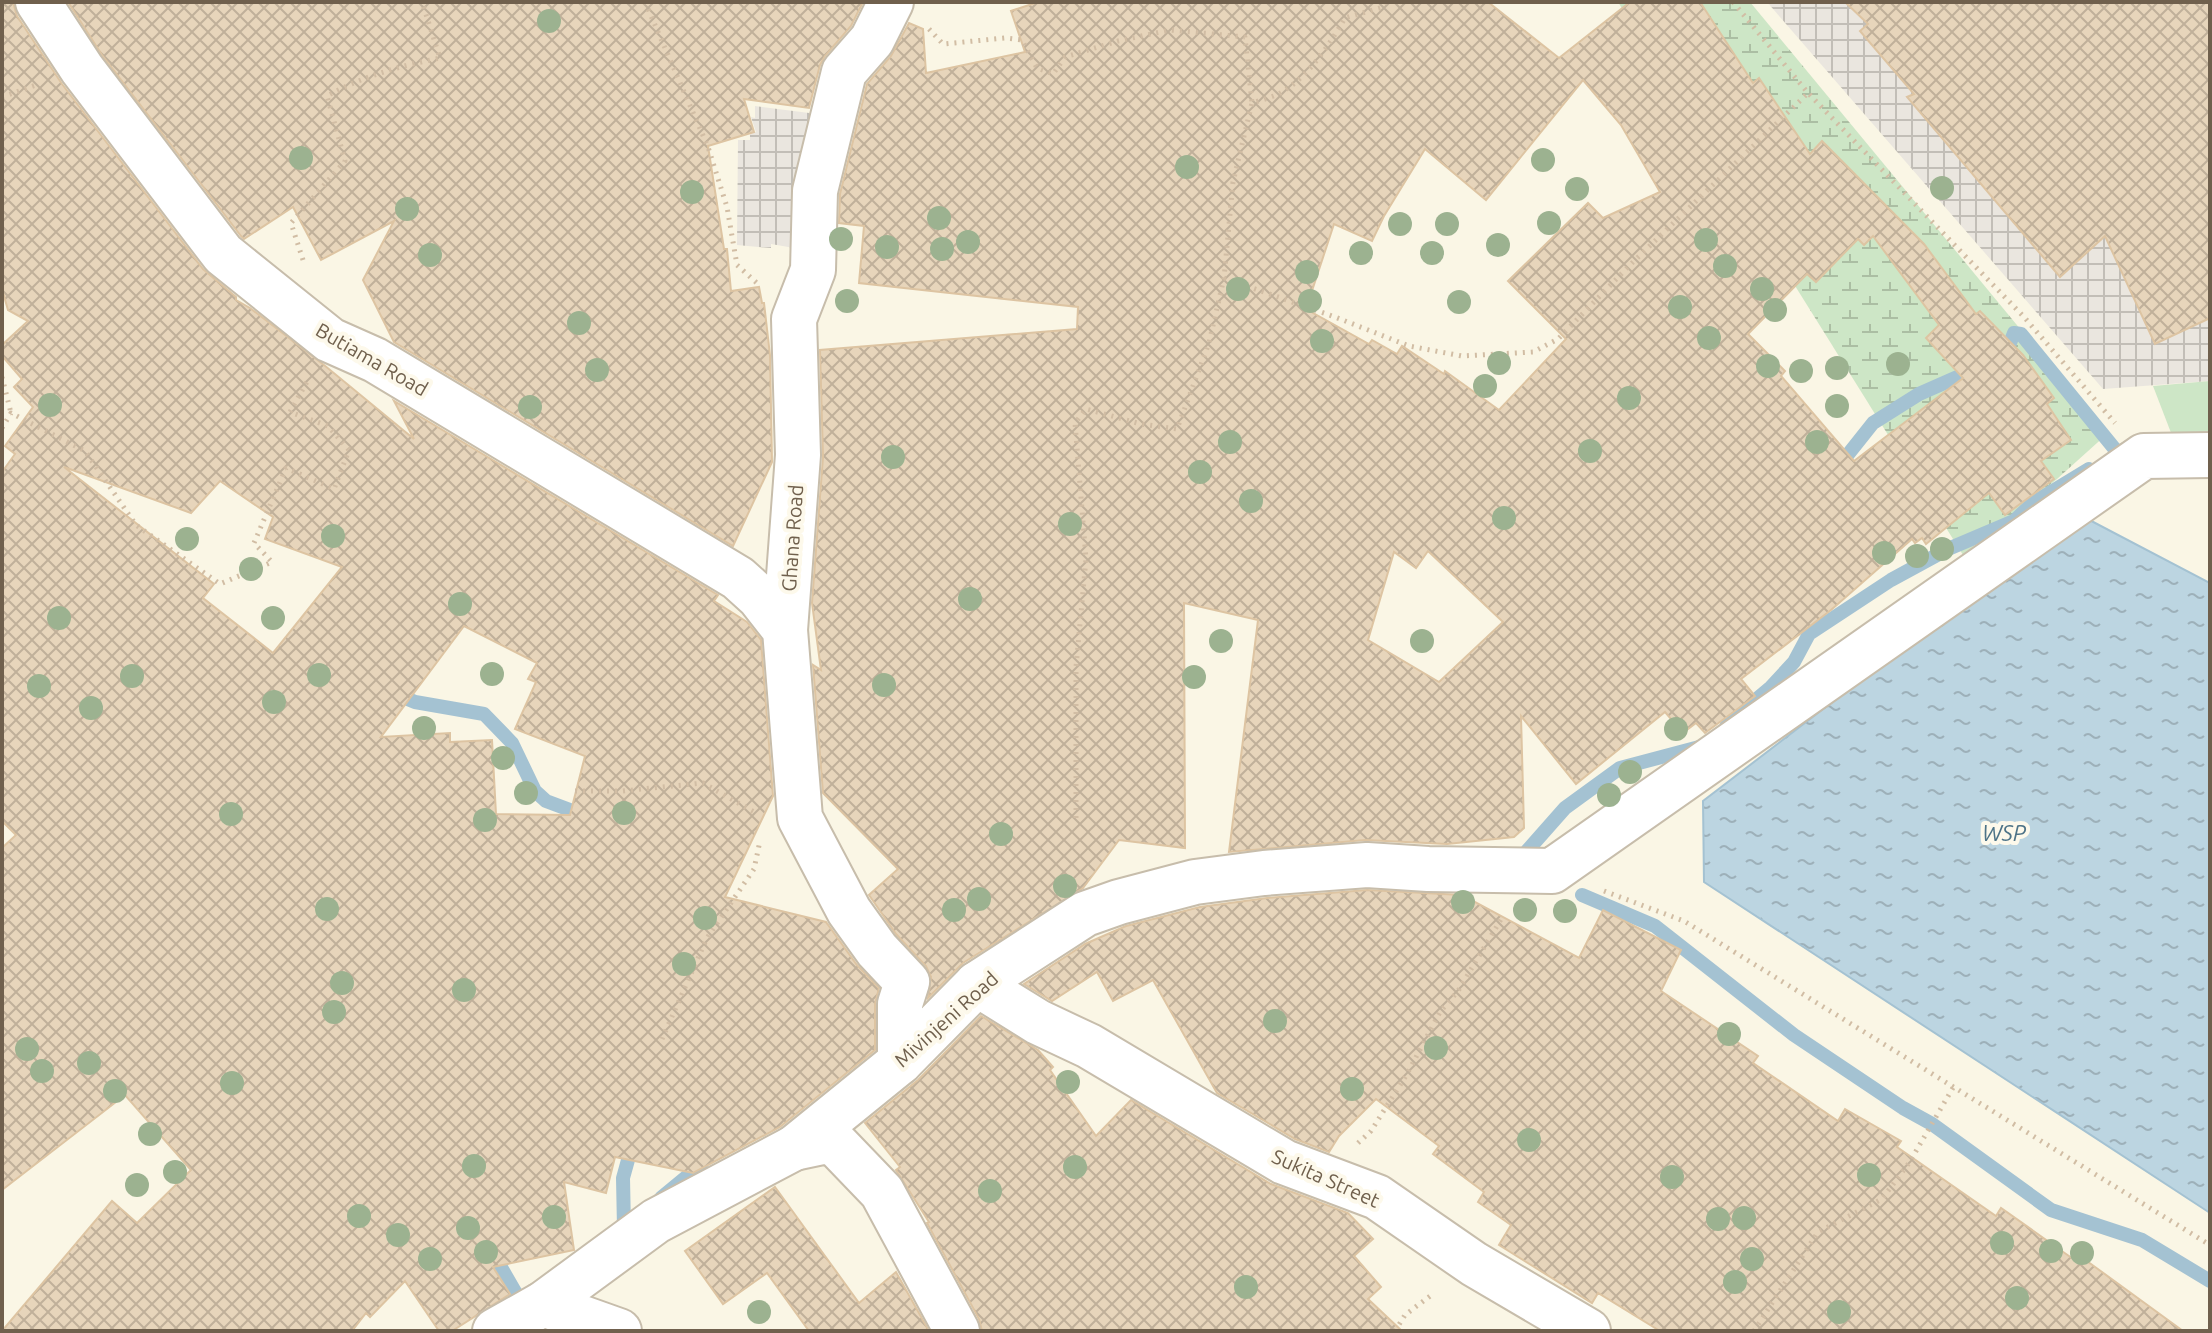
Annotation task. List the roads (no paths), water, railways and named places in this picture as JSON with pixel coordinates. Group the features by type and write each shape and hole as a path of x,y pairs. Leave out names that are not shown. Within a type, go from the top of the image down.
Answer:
{"street":[{"name":"Butiama Road","path":"38,2 82,69 223,254 330,340 375,360 738,578 759,597 785,630"},
{"name":"Ghana Road","path":"900,1062 900,1004 907,982 877,950 782,819 785,630 798,455 794,319 813,270 815,191 844,72 872,40 908,13"},
{"name":"Mivinjeni Road","path":"495,1331 543,1304 656,1221 794,1148 900,1062 977,984 1085,914 1195,882 1367,865 1532,871 2144,456 2210,455"},
{"name":"Sukita Street","path":"977,984 1038,1022 1089,1046 1284,1162 1377,1197 1474,1264 1588,1331"},
{"path":"794,1148 832,1140 882,1192 957,1331"},
{"path":"543,1304 619,1331"}],"water":[{"name":"WSP","path":"2078,514 2210,583 2210,1213 1704,882 1703,801"}],"waterway":[{"path":"1999,355 2008,348 2014,333 2021,334 2118,453 2128,447"},
{"path":"1838,467 1873,423 1919,394 1978,368"},
{"path":"1727,724 1771,687 1794,662 1809,634 1891,580 1948,549 2014,521 2033,503 2089,469"},
{"path":"392,700 403,697 415,702 484,714 512,743 535,791 546,801 570,810 574,828"},
{"path":"1527,851 1565,808 1620,768 1703,746"},
{"path":"1582,895 1655,926 1794,1035 1932,1124 2051,1210 2142,1240 2210,1281"},
{"path":"624,1228 623,1178 633,1142"},
{"path":"661,1198 701,1165"},
{"path":"501,1248 499,1264 521,1302"}]}
